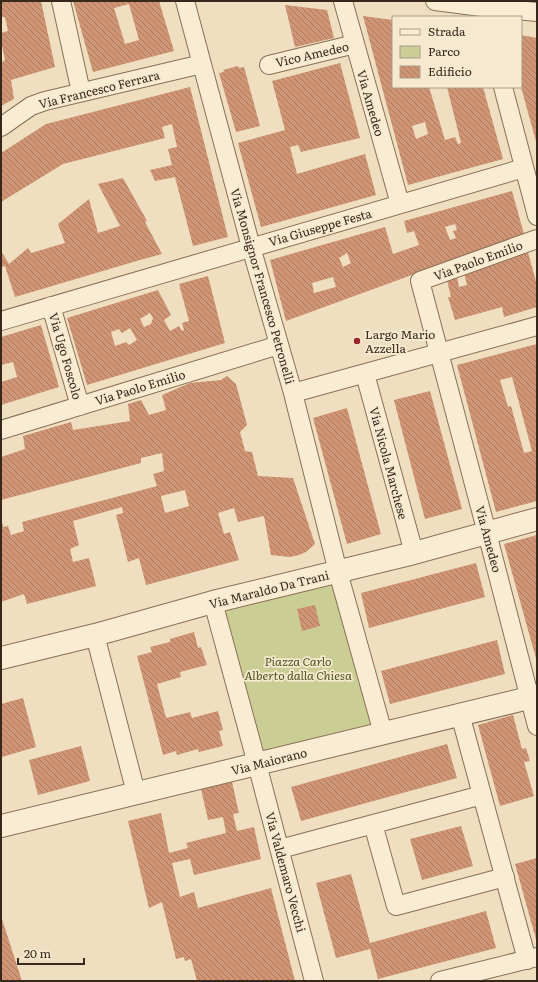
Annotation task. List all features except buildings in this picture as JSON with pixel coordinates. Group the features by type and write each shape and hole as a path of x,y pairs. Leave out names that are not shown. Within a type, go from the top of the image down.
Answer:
{"street":[{"path":"61,1 81,92"},
{"name":"Via Monsignor Francesco Petronelli","path":"185,1 251,247 293,393 338,572"},
{"name":"Via Amedeo","path":"343,1 400,204"},
{"path":"435,1 482,12 537,12"},
{"name":"Vico Amedeo","path":"270,65 355,44"},
{"name":"Via Francesco Ferrara","path":"1,127 31,106 59,97 202,64"},
{"path":"503,88 537,216"},
{"name":"Via Giuseppe Festa","path":"1,321 524,168"},
{"name":"Via Paolo Emilio","path":"439,353 420,281 537,239"},
{"name":"Via Ugo Foscolo","path":"51,306 80,406"},
{"path":"293,393 537,326"},
{"name":"Via Paolo Emilio","path":"1,430 279,345"},
{"name":"Via Amedeo","path":"439,353 487,533 533,696 537,726"},
{"name":"Via Nicola Marchese","path":"365,374 414,553"},
{"name":"Via Maraldo Da Trani","path":"1,658 95,635 213,602 414,553 537,519"},
{"path":"338,572 383,733"},
{"path":"213,602 257,764"},
{"path":"95,635 136,793"},
{"name":"Via Maiorano","path":"2,822 136,793 533,696"},
{"path":"440,981 532,959 505,877 460,714"},
{"name":"Via Valdemaro Vecchi","path":"257,764 314,981"},
{"path":"280,849 482,795"},
{"path":"373,824 396,906 505,877"}],"green space":[{"name":"Piazza Carlo Alberto dalla Chiesa","path":"334,577 374,728 261,758 221,607"}],"place":[{"name":"Largo Mario Azzella","path":"357,341"}]}
